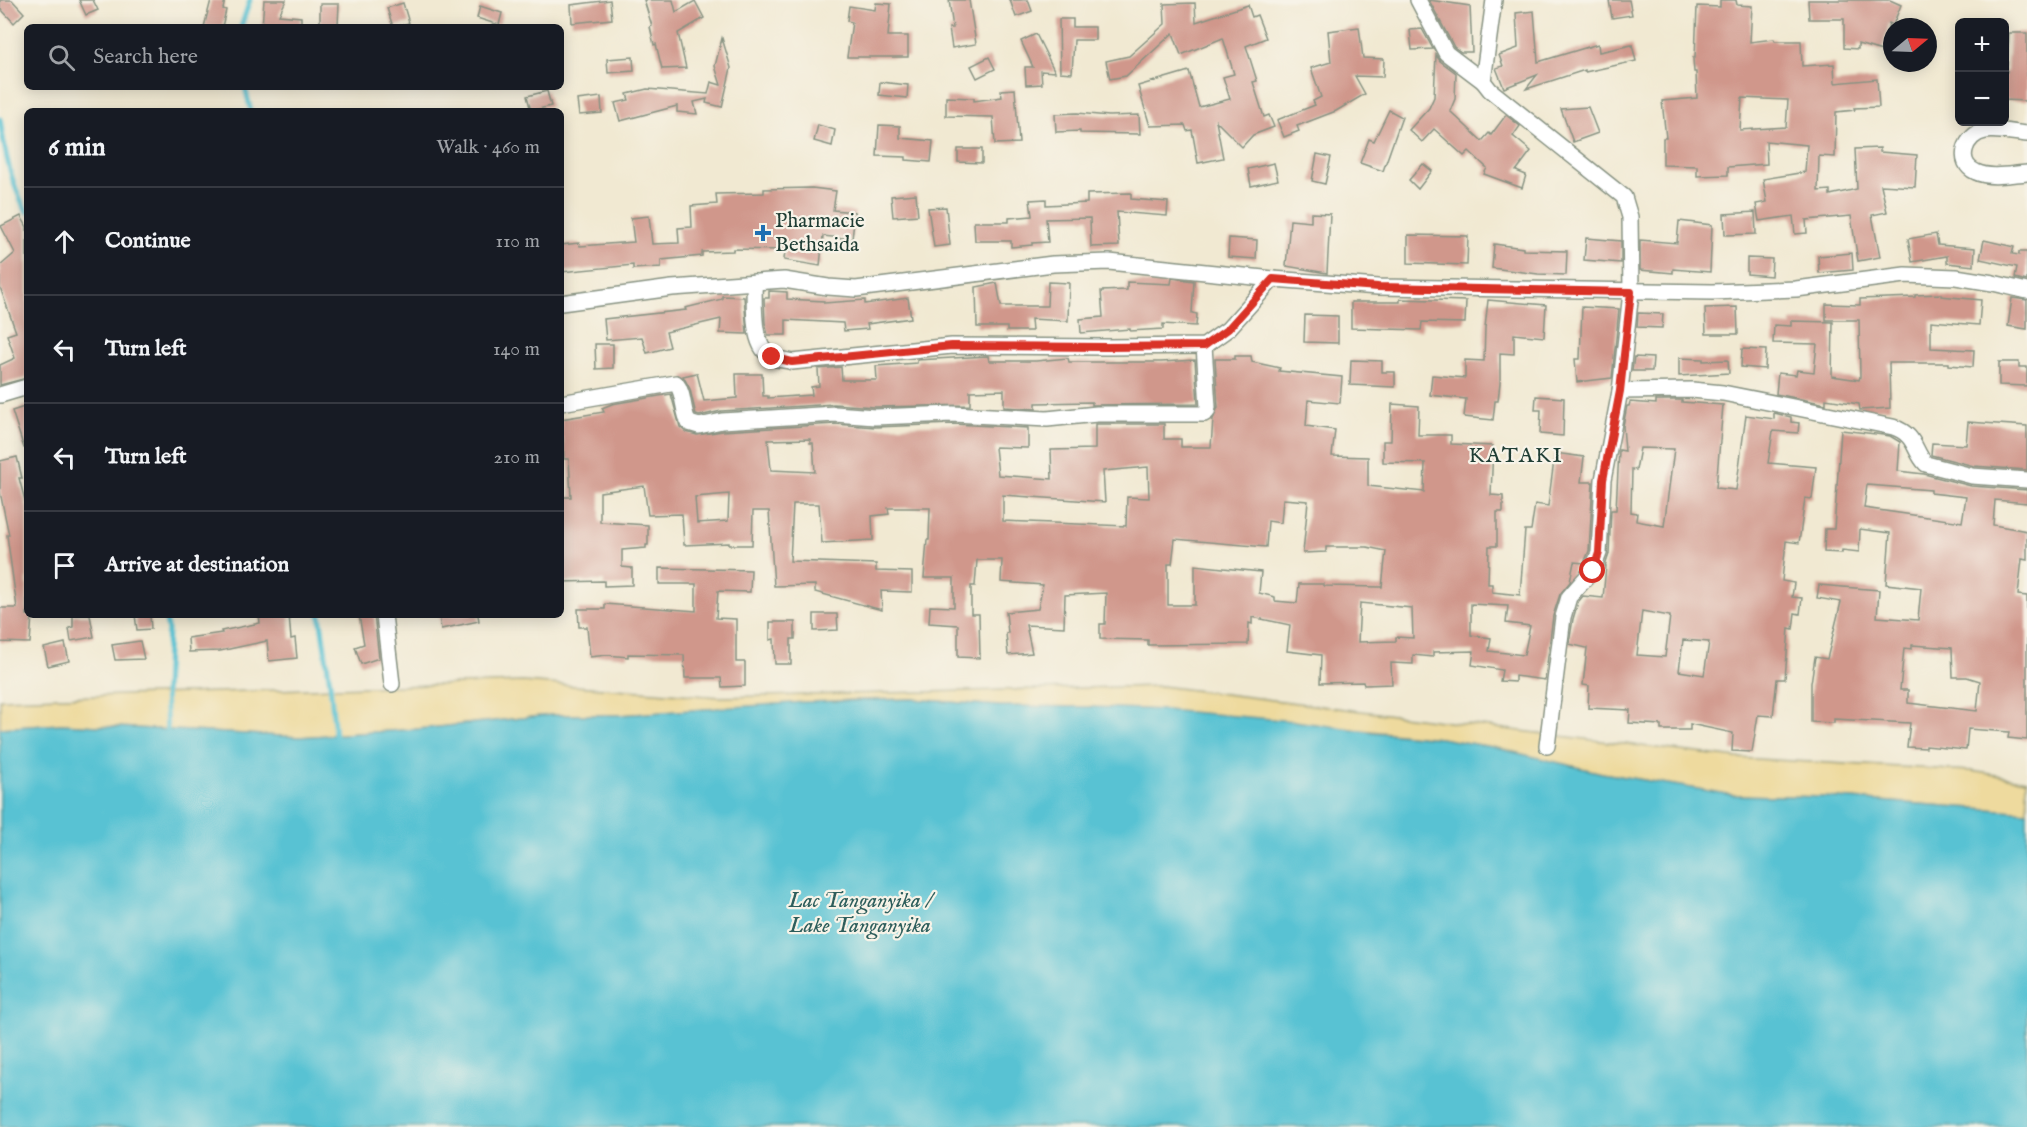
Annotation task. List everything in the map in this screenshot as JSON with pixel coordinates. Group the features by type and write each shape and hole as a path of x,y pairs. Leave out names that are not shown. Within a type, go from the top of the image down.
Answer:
{"street":[{"path":"1418,0 1446,53 1624,197 1630,217 1631,292 1620,391 1603,480 1599,553 1593,571 1569,597 1563,618 1547,746"},
{"path":"1483,81 1494,0"},
{"path":"2027,134 1984,131 1972,136 1964,147 1964,157 1970,169 1978,173 1994,176 2027,173"},
{"path":"564,303 672,288 783,280 856,289 1053,264 1109,262 1378,287 1712,292 1796,289 1905,275 1956,276 2027,291"},
{"path":"754,282 758,341 772,357 792,362 952,346 1204,346 1228,329 1273,279"},
{"path":"564,402 676,383 680,388 685,417 689,423 699,426 722,422 835,414 875,417 953,414 1047,418 1097,414 1204,414 1208,407 1204,346"},
{"path":"0,395 24,388"},
{"path":"1620,391 1692,390 1723,393 1893,427 1902,430 1914,441 1926,464 1972,476 2027,480"},
{"path":"384,618 392,684"}],"sand":[{"path":"523,682 720,697 1161,686 1737,758 1971,771 2027,780 2027,812 1824,797 1733,795 1602,773 1492,747 1440,738 1165,710 999,706 913,699 851,700 620,715 551,715 419,729 299,737 61,724 0,728 0,699"}],"water":[{"name":"Lac Tanganyika / Lake Tanganyika","path":"913,699 999,706 1165,710 1294,721 1440,738 1492,747 1602,773 1733,795 1824,797 2027,812 2027,1127 0,1127 0,728 61,724 299,737 419,729 551,715 620,715 805,702"}],"building":[{"path":"0,0 12,0 24,13 14,23 0,8"},
{"path":"79,0 93,0 98,10 86,15"},
{"path":"211,0 225,0 223,9 226,10 223,24 205,24"},
{"path":"264,0 286,0 279,15 301,17 301,24 262,24"},
{"path":"610,0 612,19 572,23 571,5"},
{"path":"644,0 673,0 676,12 695,1 704,18 678,33 686,68 662,69"},
{"path":"949,0 969,0 976,44 952,48 949,28 953,28"},
{"path":"1010,0 1028,0 1032,11 1016,17"},
{"path":"1429,0 1470,6 1472,52 1461,52 1454,47"},
{"path":"1609,0 1629,0 1632,15 1612,18"},
{"path":"1720,0 1736,0 1737,5 1752,6 1750,42 1774,39 1775,41 1801,41 1802,66 1834,64 1835,83 1877,79 1879,107 1854,108 1855,110 1836,112 1835,157 1819,156 1818,191 1830,190 1830,195 1857,189 1855,149 1880,148 1880,152 1917,155 1915,187 1881,185 1887,212 1872,215 1880,257 1858,261 1851,216 1806,220 1807,233 1795,234 1793,216 1759,221 1756,204 1767,202 1763,179 1805,172 1807,145 1766,141 1767,164 1728,167 1728,175 1697,176 1697,166 1663,165 1663,138 1666,138 1662,101 1697,98 1693,58 1695,58 1697,6 1720,7","holes":["1742,98 1788,100 1786,127 1740,130"]},
{"path":"1808,0 1890,0 1901,5 1896,18 1883,18 1882,51 1858,44 1858,49 1844,48 1844,19 1809,19"},
{"path":"403,3 409,23 392,24 387,8"},
{"path":"876,3 891,4 888,36 908,36 908,57 847,57 852,22 847,21 849,6 875,10"},
{"path":"1195,3 1196,22 1248,5 1252,17 1257,15 1266,38 1246,46 1257,81 1253,82 1264,117 1269,115 1274,127 1253,135 1242,147 1216,121 1223,158 1198,163 1192,130 1187,131 1185,125 1150,126 1138,86 1189,71 1199,107 1230,99 1223,77 1234,74 1223,38 1181,55 1173,33 1126,76 1110,79 1106,61 1129,56 1165,24 1164,4"},
{"path":"320,4 339,4 338,24 320,24"},
{"path":"480,6 502,13 499,24 477,18"},
{"path":"1534,11 1538,62 1598,44 1599,52 1632,45 1636,61 1585,72 1585,70 1526,89 1537,75 1504,88 1496,68 1503,66 1499,55 1518,48 1516,13"},
{"path":"1059,19 1073,19 1073,27 1095,27 1095,40 1074,40 1072,73 1060,72"},
{"path":"1359,27 1363,58 1384,59 1383,77 1355,76 1365,94 1336,111 1297,126 1299,131 1284,137 1277,120 1315,105 1313,101 1321,97 1311,68 1331,62 1328,31"},
{"path":"1422,29 1433,49 1412,50 1410,30"},
{"path":"2009,33 2027,33 2027,101 2009,100"},
{"path":"1036,34 1055,72 1041,71 1042,84 1026,85 1025,67 1033,67 1021,41"},
{"path":"722,38 731,68 722,107 706,103 707,99 694,102 697,114 677,112 677,106 620,121 615,103 629,100 627,94 647,89 708,94 711,82 721,85 715,66"},
{"path":"1436,55 1456,73 1455,99 1450,111 1482,141 1489,133 1491,135 1506,115 1520,126 1513,136 1531,151 1516,171 1526,175 1522,188 1484,174 1487,168 1469,151 1464,156 1434,129 1422,142 1409,130 1429,108 1434,97"},
{"path":"633,57 634,71 608,73 607,59"},
{"path":"989,57 995,69 977,78 971,66"},
{"path":"880,82 908,85 907,98 879,95"},
{"path":"1015,89 1019,143 995,144 993,117 946,116 946,97 974,98 974,101 1002,97 1001,90"},
{"path":"547,91 551,106 530,108 527,96"},
{"path":"601,97 602,113 579,115 577,100"},
{"path":"1588,107 1598,133 1573,142 1561,109"},
{"path":"1389,110 1402,117 1383,171 1360,163 1369,139 1374,141"},
{"path":"1077,113 1109,116 1139,115 1140,134 1056,132 1055,114"},
{"path":"818,125 835,130 832,146 814,141"},
{"path":"879,125 900,126 900,138 933,141 931,162 906,160 906,157 877,156"},
{"path":"958,149 982,149 982,163 958,162"},
{"path":"1317,154 1331,157 1325,184 1312,181"},
{"path":"1274,163 1278,180 1251,186 1248,169"},
{"path":"1423,164 1432,171 1418,189 1409,180"},
{"path":"812,188 836,191 833,210 855,212 852,239 823,236 820,266 784,260 785,250 733,249 733,251 702,252 702,256 661,260 661,267 633,269 633,265 564,272 564,245 579,243 580,246 634,242 631,218 649,216 652,244 679,243 678,228 692,227 691,206 717,204 716,194 764,193 764,189"},
{"path":"1131,193 1131,199 1168,202 1167,216 1117,212 1119,246 1091,247 1090,218 1046,219 1048,242 1011,247 1011,241 975,241 974,222 1009,222 1009,218 1032,216 1030,200 1046,199 1046,205 1087,203 1087,194"},
{"path":"916,194 918,215 893,217 891,196"},
{"path":"946,207 950,245 934,247 928,208"},
{"path":"1755,212 1756,234 1725,235 1724,214"},
{"path":"1311,213 1330,214 1327,273 1286,266 1290,220 1311,222"},
{"path":"21,216 24,222 24,379 0,385 0,365 15,358 7,335 16,332 0,287 0,266 15,253 1,226"},
{"path":"1679,221 1712,225 1710,272 1673,269 1673,273 1640,270 1640,240 1677,243"},
{"path":"1936,234 1938,245 1975,248 1974,266 1947,263 1947,256 1912,262 1908,239"},
{"path":"1408,235 1468,236 1467,265 1408,263"},
{"path":"1229,238 1257,240 1256,259 1228,257"},
{"path":"1586,238 1621,241 1621,263 1584,260"},
{"path":"1984,240 2014,247 2012,254 2019,255 2019,252 2027,252 2027,281 2015,278 2017,267 1980,259"},
{"path":"1494,244 1523,248 1523,250 1567,251 1566,275 1492,268"},
{"path":"1852,253 1853,270 1819,273 1818,256"},
{"path":"1747,258 1772,259 1771,276 1747,274"},
{"path":"1172,278 1194,281 1192,313 1197,314 1196,326 1163,324 1163,329 1081,333 1080,319 1103,317 1101,291 1127,290 1127,282 1171,284"},
{"path":"1048,282 1069,283 1068,321 1031,319 1032,331 1007,331 1007,327 977,327 976,287 997,283 1001,306 1047,306"},
{"path":"769,291 787,292 787,299 824,301 824,303 865,300 865,304 908,298 911,318 867,324 868,329 844,331 843,323 786,320 786,335 768,335 764,298 769,298"},
{"path":"1941,294 1941,296 1981,300 1979,325 1931,321 1931,348 1974,350 1973,367 1949,365 1949,363 1889,363 1890,408 1860,410 1859,404 1826,399 1826,404 1776,394 1778,373 1796,375 1797,370 1814,372 1817,344 1773,343 1774,325 1791,326 1791,321 1833,322 1832,376 1859,380 1859,320 1826,320 1826,304 1860,305 1860,299"},
{"path":"722,296 744,297 747,334 720,333 721,319 666,332 670,347 647,353 642,337 606,340 604,319 686,310 685,308 722,299"},
{"path":"2012,298 2027,300 2027,329 2008,326"},
{"path":"1400,299 1466,301 1465,323 1422,322 1421,330 1351,328 1351,302 1400,302"},
{"path":"1488,300 1546,305 1544,337 1514,334 1514,354 1500,353 1500,383 1493,420 1464,417 1466,399 1430,395 1432,375 1465,378 1465,360 1484,361"},
{"path":"1582,307 1619,309 1612,378 1577,382 1575,359 1580,359"},
{"path":"1737,307 1738,334 1706,334 1705,308"},
{"path":"1638,313 1663,314 1662,328 1637,327"},
{"path":"1305,315 1338,316 1338,343 1304,342"},
{"path":"595,344 613,344 613,368 596,369"},
{"path":"1742,349 1766,350 1765,369 1741,367"},
{"path":"988,356 989,361 1068,358 1069,362 1195,360 1198,404 1092,405 1092,402 1036,403 1036,409 1004,407 1004,390 970,391 970,405 875,407 834,404 721,411 699,416 696,415 690,389 683,376 697,373 704,401 737,398 736,374 762,374 763,396 768,396 768,398 812,395 811,387 819,386 818,369 841,367 842,380 877,380 876,366 917,363 917,360"},
{"path":"1251,356 1252,362 1280,368 1279,371 1342,377 1340,403 1308,400 1306,426 1335,430 1332,456 1368,457 1368,486 1424,492 1425,463 1383,462 1383,441 1391,441 1392,404 1419,406 1418,435 1451,435 1451,444 1493,446 1491,495 1503,496 1503,512 1497,512 1497,546 1489,546 1488,584 1492,584 1492,592 1520,595 1525,530 1531,530 1535,504 1548,506 1555,453 1584,457 1581,482 1593,482 1589,551 1584,563 1574,562 1570,582 1560,594 1553,616 1545,680 1515,676 1515,682 1500,681 1502,670 1472,665 1474,651 1433,652 1433,657 1413,655 1413,664 1391,663 1392,684 1320,683 1321,655 1287,651 1290,625 1252,617 1252,624 1249,623 1248,644 1148,645 1148,640 1100,639 1100,624 1105,624 1106,593 1065,595 1064,627 1026,625 1032,653 1008,655 1006,612 1038,609 1043,585 1001,582 1002,560 977,560 975,586 971,586 971,614 979,614 980,658 958,657 958,625 929,623 930,606 954,607 954,578 924,578 930,508 888,508 889,514 872,516 873,540 822,543 819,504 793,504 790,561 876,564 876,571 912,572 912,592 881,591 882,610 815,592 815,585 774,586 769,511 753,511 752,545 729,545 729,543 684,545 682,514 648,515 644,486 600,492 600,522 648,525 646,548 622,550 622,567 632,568 632,585 604,586 604,581 564,582 564,497 571,497 569,459 564,459 564,419 604,412 602,408 612,404 671,394 680,427 686,432 697,435 723,431 835,424 875,427 953,424 1028,428 1028,448 995,447 998,475 1052,479 1051,450 1095,449 1095,424 1164,424 1164,439 1181,439 1181,447 1211,447 1213,419 1218,407 1215,359","holes":["810,439 810,443 813,443 815,472 771,470 768,440","1148,467 1149,498 1127,497 1126,526 1003,521 1003,495 1105,502 1103,471","729,494 728,521 697,523 695,497","1283,499 1308,501 1303,553 1326,552 1326,547 1367,547 1386,551 1382,587 1299,584 1297,603 1275,601 1275,597 1259,593 1261,572 1195,565 1195,605 1168,605 1168,564 1172,564 1175,539 1266,547 1268,521 1281,523","1360,603 1412,608 1413,638 1396,637 1396,641 1358,642","1471,604 1508,606 1506,623 1530,626 1524,655 1489,651 1491,638 1471,635"]},
{"path":"1634,357 1653,358 1652,371 1632,371"},
{"path":"1679,358 1703,359 1703,361 1728,360 1729,373 1679,376"},
{"path":"1351,360 1382,361 1382,372 1395,372 1395,387 1350,385"},
{"path":"1999,362 2019,362 2019,367 2027,367 2027,386 1999,385"},
{"path":"1536,396 1564,398 1563,436 1540,434 1541,410 1535,410"},
{"path":"1656,400 1682,400 1682,402 1723,405 1716,488 1736,490 1746,415 1774,419 1774,413 1791,417 1791,422 1799,423 1798,433 1773,431 1768,463 1816,467 1812,499 1805,498 1799,543 1786,541 1782,581 1794,583 1792,597 1802,598 1800,614 1795,613 1793,629 1789,628 1785,679 1777,679 1773,716 1758,715 1752,752 1732,751 1733,733 1690,724 1690,730 1661,730 1661,725 1629,723 1630,710 1588,708 1589,686 1583,685 1587,648 1569,644 1578,602 1583,596 1603,598 1605,566 1609,554 1611,510 1616,510 1619,450 1625,451 1623,426 1627,406 1630,402 1656,404","holes":["1640,448 1674,449 1664,526 1636,521 1637,513 1631,512 1632,469 1636,470","1642,611 1670,616 1665,657 1637,655","1683,640 1709,642 1704,675 1679,671"]},
{"path":"24,407 24,448 12,411"},
{"path":"1968,422 2027,426 2027,470 1974,466 1931,455 1932,443 1966,445"},
{"path":"1841,430 1890,436 1900,442 1898,471 1924,474 1971,486 2027,490 2027,503 1995,500 1993,525 2027,531 2027,560 2022,559 2018,595 2027,596 2027,740 2008,738 2009,732 1968,729 1966,750 1926,746 1926,748 1907,747 1910,723 1834,719 1834,723 1811,722 1811,683 1815,657 1827,659 1841,602 1817,598 1819,585 1879,590 1877,617 1918,620 1921,588 1886,584 1890,533 1860,529 1859,552 1842,550 1842,553 1824,552 1825,529 1834,529","holes":["1867,485 1931,490 1931,493 1966,497 1962,522 1864,508","1912,645 1952,648 1953,677 1967,677 1980,681 1977,711 1908,703 1908,690 1900,690 1904,648 1912,649"]},
{"path":"17,457 22,478 19,478 24,497 24,618 32,618 30,643 0,642 0,608 17,608 7,535 9,535 0,492 0,461"},
{"path":"659,568 751,570 750,592 718,591 716,618 736,619 736,662 745,662 745,686 722,687 721,678 685,678 684,655 628,654 628,657 607,655 590,657 587,627 579,627 578,609 605,609 605,604 696,611 696,584 659,584"},
{"path":"814,614 837,614 838,630 814,631"},
{"path":"73,618 91,618 94,637 71,641 69,628 73,627"},
{"path":"135,618 150,618 151,629 137,630"},
{"path":"259,618 289,618 291,639 295,638 297,658 269,661 267,641 220,651 189,652 188,638 222,633 221,631 260,623"},
{"path":"360,618 374,618 379,658 361,664 355,647 364,644"},
{"path":"439,618 478,618 479,621 441,629"},
{"path":"770,622 795,622 795,639 791,639 791,664 775,664 774,639 770,640"},
{"path":"140,641 144,659 115,660 112,645"},
{"path":"65,643 69,661 48,666 44,648"}],"waterway":[{"path":"242,24 250,0"},
{"path":"246,90 250,108"},
{"path":"0,119 12,178 24,206"},
{"path":"166,618 168,630 165,690 167,730"},
{"path":"320,618 335,735"}],"place":[{"name":"Pharmacie Bethsaida","path":"763,233"}],"district":[{"name":"KATAKI","path":"1516,456"}],"route":[{"path":"772,357 792,362 952,346 1204,346 1228,329 1273,279 1378,287 1631,292 1620,391 1603,480 1599,553 1593,571"}]}
